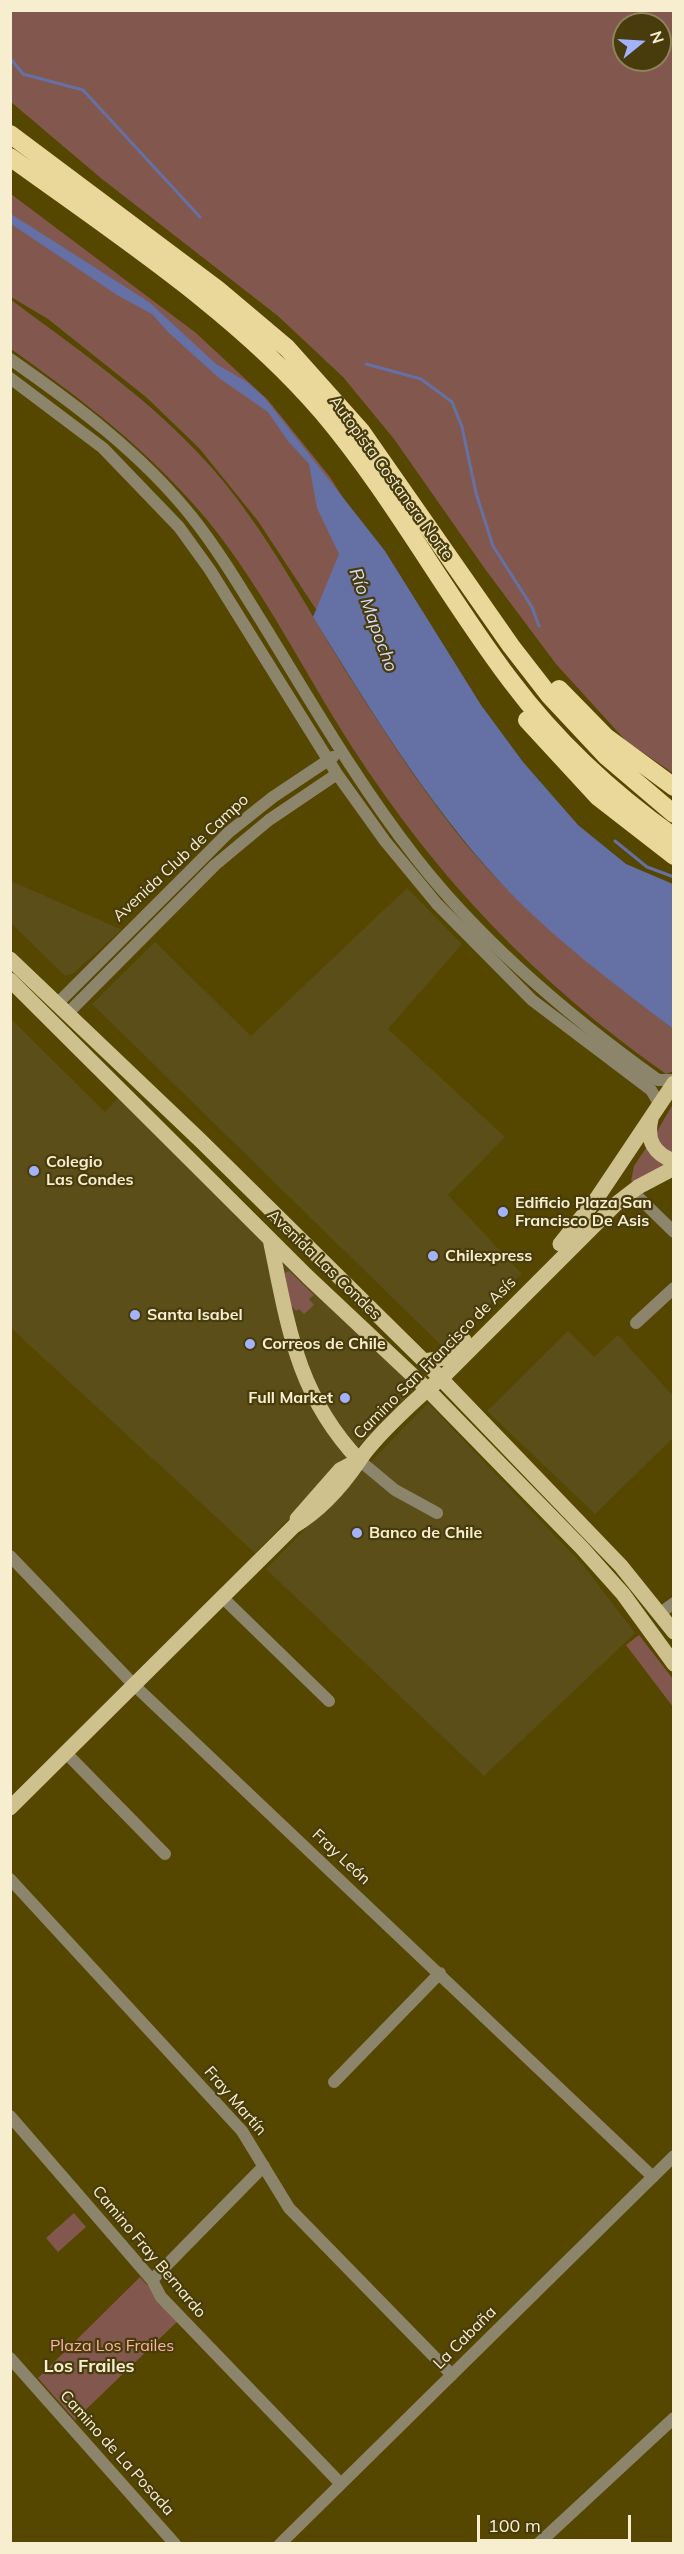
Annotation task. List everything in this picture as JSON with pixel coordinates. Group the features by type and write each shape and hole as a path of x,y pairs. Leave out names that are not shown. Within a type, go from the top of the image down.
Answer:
{"highway":[{"name":"Autopista Costanera Norte","path":"10,134 218,289 287,348 361,431 537,680 580,730 621,770 674,814"},
{"name":"Autopista Costanera Norte","path":"10,157 212,307 262,349 297,384 345,440 512,682 559,738 604,782 674,837"},
{"path":"487,612 606,737 674,787"},
{"path":"470,623 509,697 548,745 598,797 674,856"}],"main road":[{"name":"Avenida Las Condes","path":"10,959 233,1172 424,1361 621,1566 674,1632"},
{"name":"Avenida Las Condes","path":"10,980 270,1239 427,1389 598,1564 674,1664"},
{"name":"Camino San Francisco de Asís","path":"424,1361 438,1360 450,1354 561,1243 587,1212 667,1094"},
{"path":"667,1094 649,1132 653,1147 659,1154 674,1161"},
{"path":"624,1159 623,1174 632,1191"},
{"path":"204,1172 216,1168 233,1172"},
{"name":"Camino San Francisco de Asís","path":"10,1808 294,1526 304,1508 340,1470 359,1460 427,1389 441,1379 591,1227 632,1191 674,1168"},
{"path":"270,1239 299,1365 324,1416 359,1460"}],"street":[{"path":"10,359 77,407 135,455 192,517 231,573 342,752 417,860 489,939 549,994 663,1082 667,1094"},
{"path":"10,378 103,448 179,527 210,570 337,774 411,873 483,954 559,1023 651,1090 667,1094"},
{"name":"Avenida Club de Campo","path":"62,1009 127,931 204,855 249,814 342,752"},
{"name":"Avenida Club de Campo","path":"62,1009 139,942 215,865 283,810 337,774"},
{"path":"273,797 283,810"},
{"path":"204,855 215,865"},
{"path":"127,931 139,942"},
{"path":"632,1191 674,1232"},
{"path":"636,1323 674,1288"},
{"path":"359,1460 395,1490 437,1513"},
{"name":"Fray León","path":"10,1556 135,1686 653,2177"},
{"path":"223,1598 330,1701"},
{"path":"659,1614 674,1603"},
{"path":"65,1752 165,1854"},
{"name":"Fray Martín","path":"10,1879 242,2131 289,2208 452,2375"},
{"path":"334,2082 440,1973"},
{"name":"Camino Fray Bernardo","path":"10,2116 152,2280 161,2297 341,2484"},
{"name":"La Cabaña","path":"280,2544 674,2157"},
{"path":"152,2280 264,2166"},
{"name":"Camino de La Posada","path":"10,2358 175,2544"},
{"path":"538,2544 674,2418"}],"shaded area":[{"path":"11,881 122,929 74,973 65,976 11,923"},
{"path":"407,888 462,944 388,1029 505,1137 448,1195 522,1274 443,1347 92,1004 155,942 251,1036"},
{"path":"10,1018 105,1112 118,1098 415,1388 255,1553 11,1328"},
{"path":"568,1331 594,1357 618,1335 673,1396 673,1438 595,1514 487,1411"},
{"path":"428,1403 584,1566 635,1633 484,1776 266,1569"}],"green space":[{"path":"10,11 673,11 673,773 626,741 556,664 485,569 394,439 343,377 278,316 102,179 11,102"},
{"path":"11,194 196,333 268,400 330,477 673,1023 321,617 258,521 199,448 146,397 48,319 11,297"},
{"path":"10,299 95,362 149,406 200,455 223,481 261,532 344,668 410,769 463,841 502,884 543,923 673,1029 674,1071 666,1074 575,1003 533,966 455,885 385,796 334,719 247,575 208,521 163,472 115,428 11,349"},
{"path":"673,1104 673,1155 660,1145 656,1133"},
{"path":"646,1148 666,1165 635,1182 631,1181 634,1166"},
{"path":"289,1271 314,1295 309,1299 314,1305 304,1314 299,1309 296,1311 290,1304 285,1273"},
{"path":"639,1635 673,1679 673,1707 626,1645"},
{"path":"74,2213 86,2227 58,2252 46,2238"},
{"name":"Plaza Los Frailes","path":"140,2277 179,2320 75,2420 38,2378"}],"water":[{"name":"Río Mapocho","path":"11,214 149,302 216,364 247,382 264,397 385,551 481,705 523,762 578,825 626,864 673,884 673,1029 561,941 500,882 448,820 400,754 313,617 339,554 317,508 309,464 288,441 268,412 219,378 169,333 152,314 117,295 11,224"}],"waterway":[{"path":"10,58 23,74 83,90 200,217"},
{"path":"366,364 421,379 452,402 462,427 476,493 493,546 532,607 539,626"},
{"path":"615,841 647,867 674,877"}],"place":[{"name":"Colegio Las Condes","path":"34,1171"},
{"name":"Edificio Plaza San Francisco De Asis","path":"503,1212"},
{"name":"Chilexpress","path":"433,1256"},
{"name":"Santa Isabel","path":"135,1315"},
{"name":"Correos de Chile","path":"250,1344"},
{"name":"Full Market","path":"345,1398"},
{"name":"Banco de Chile","path":"357,1533"}],"district":[{"name":"Los Frailes","path":"89,2367"}]}
